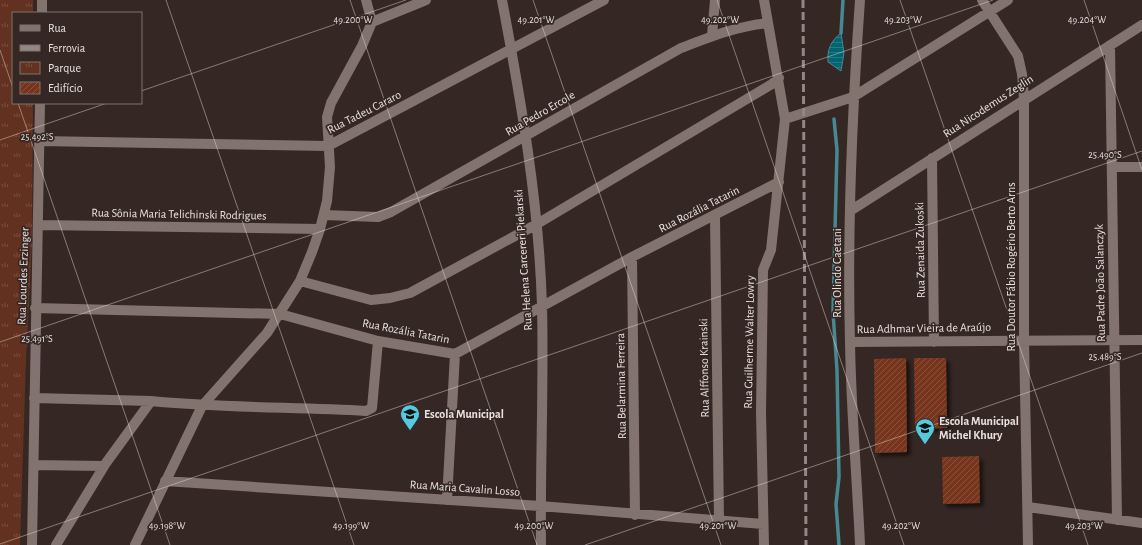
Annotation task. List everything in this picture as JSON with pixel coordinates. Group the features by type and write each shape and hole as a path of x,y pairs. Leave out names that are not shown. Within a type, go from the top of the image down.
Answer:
{"street":[{"path":"42,0 42,12"},
{"path":"135,545 202,406 267,333 300,281 320,230 324,215 330,167 327,117 331,103 362,46 372,22 366,0"},
{"path":"372,22 426,0"},
{"name":"Rua Helena Carcereri Piekarski","path":"502,0 525,137 536,224 542,306 541,545"},
{"name":"Rua Tadeu Cararo","path":"39,140 328,146 604,0"},
{"path":"712,36 715,0"},
{"name":"Rua Guilherme Walter Lowry","path":"764,0 779,78 785,119 771,250 763,270 761,413 764,545"},
{"name":"Rua Olindo Caetani","path":"860,0 853,97 850,211 850,342 860,545"},
{"name":"Rua Doutor Fábio Rogério Berto Arns","path":"982,0 1018,56 1022,74 1024,98 1024,340 1028,545"},
{"path":"785,119 853,97 1008,0"},
{"name":"Rua Pedro Ercole","path":"324,215 378,217 391,212 681,48 744,26 768,22"},
{"name":"Rua Nicodemus Zeglin","path":"850,211 1024,98 1142,25"},
{"name":"Rua Padre João Salanczyk","path":"1110,45 1117,520"},
{"path":"300,281 371,300 390,298 410,293 536,224 772,84 779,78"},
{"name":"Rua Lourdes Erzinger","path":"32,545 35,308 40,104"},
{"name":"Rua Zenaida Zukoski","path":"932,158 934,342"},
{"path":"1112,167 1142,167"},
{"name":"Rua Rozália Tatarin","path":"35,308 280,314 378,341 455,354 632,257 779,182"},
{"name":"Rua Alffonso Krainski","path":"714,216 719,521"},
{"name":"Rua Sônia Maria Telichinski Rodrigues","path":"38,226 320,230"},
{"name":"Rua Belarmina Ferreira","path":"632,257 636,515"},
{"name":"Rua Adhmar Vieira de Araújo","path":"850,342 1142,340"},
{"path":"34,398 151,401 202,406 369,410 372,408 378,341"},
{"path":"447,500 455,354"},
{"path":"56,545 104,466 151,401"},
{"path":"34,465 104,466"},
{"name":"Rua Maria Cavalin Losso","path":"165,481 540,506 636,515 763,524"},
{"path":"1028,507 1142,523"}],"green space":[{"path":"0,0 33,0 33,12 12,12 12,104 33,104 32,242 26,359 20,545 0,545"}],"water":[{"path":"841,33 844,53 841,71 828,62 828,53 830,46"}],"building":[{"path":"906,358 907,452 875,453 874,359"},
{"path":"914,358 946,358 947,428 915,429"},
{"path":"979,456 980,503 943,504 942,457"}],"waterway":[{"path":"841,33 843,0"},
{"path":"834,119 837,150 833,312 837,370 839,477 836,504 839,545"}],"railway":[{"path":"803,0 806,545"}],"place":[{"name":"Escola Municipal","path":"410,431"},
{"name":"Escola Municipal Michel Khury","path":"925,445"}]}
